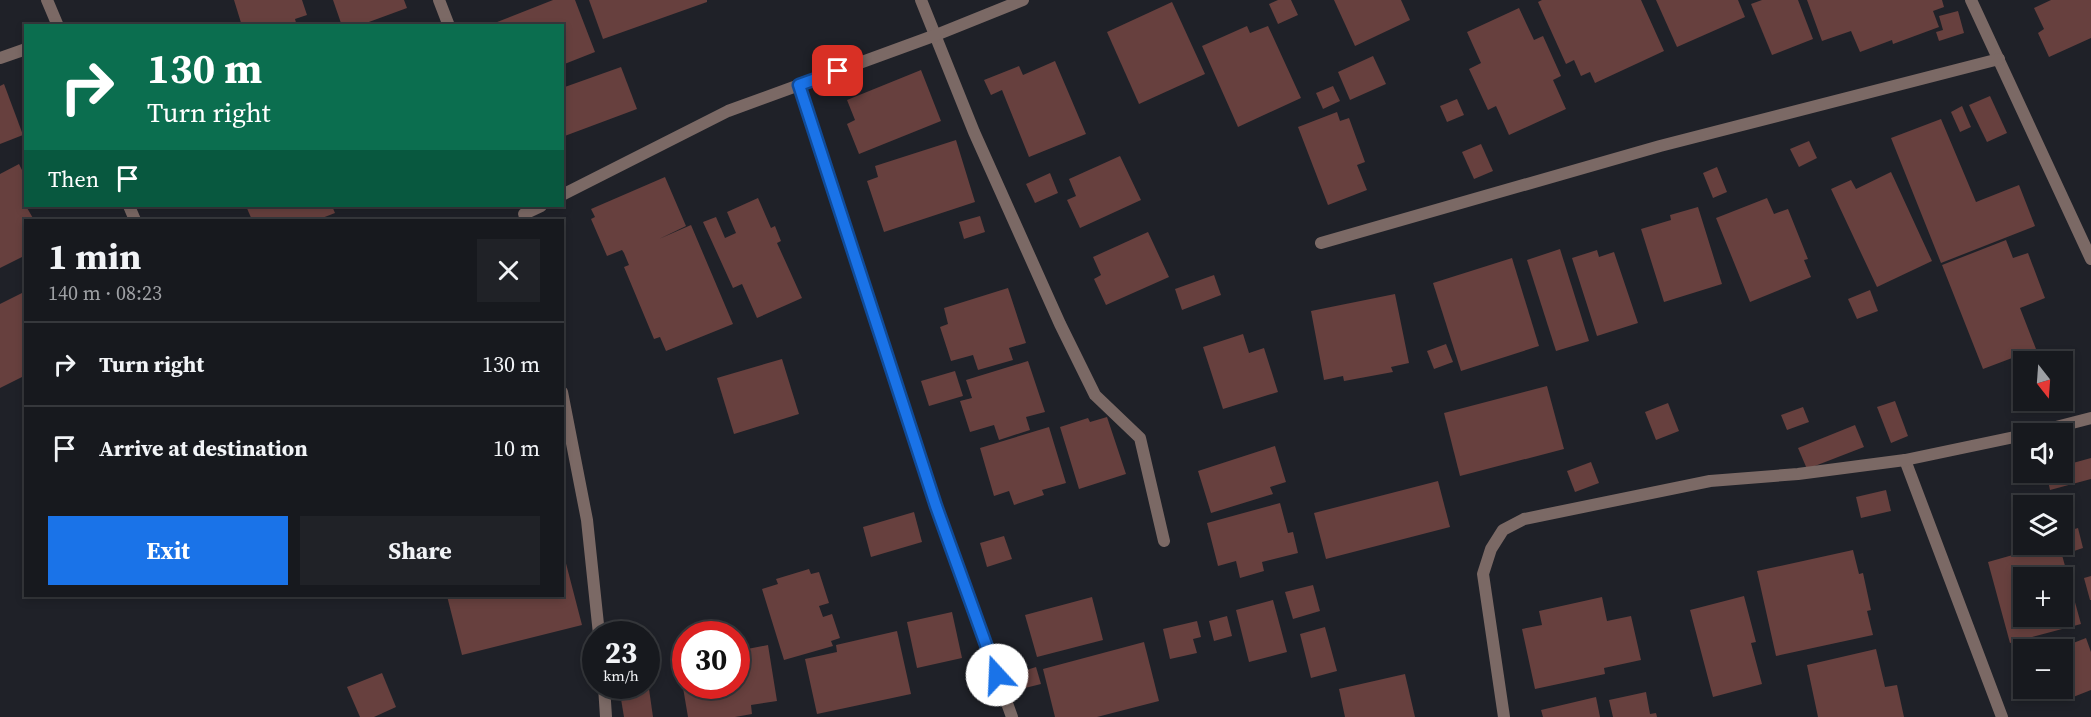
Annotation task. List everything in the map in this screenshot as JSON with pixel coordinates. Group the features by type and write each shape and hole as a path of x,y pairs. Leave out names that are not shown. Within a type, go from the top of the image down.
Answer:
{"street":[{"path":"47,0 57,24"},
{"path":"439,0 448,24"},
{"path":"921,0 974,132 1060,324 1095,394 1140,438 1164,541"},
{"path":"564,194 728,111 936,35 1023,0"},
{"path":"1971,0 2091,259"},
{"path":"0,58 24,50"},
{"path":"1320,243 1660,146 1999,59"},
{"path":"799,85 936,506 1012,717"},
{"path":"523,213 538,207"},
{"path":"564,402 587,519 598,621"},
{"path":"2072,423 2091,418"},
{"path":"1504,717 1484,574 1491,549 1503,530 1524,519 1710,481 1798,474 1905,460 2013,437"},
{"path":"1905,460 2002,717"},
{"path":"605,699 606,717"}],"building":[{"path":"234,0 302,0 307,15 295,19 296,24 241,24"},
{"path":"333,0 404,0 407,8 363,24 341,24"},
{"path":"553,0 575,0 595,52 564,64 564,24 492,24"},
{"path":"589,0 707,0 707,2 603,39"},
{"path":"1278,0 1291,0 1298,15 1278,24 1269,4"},
{"path":"1334,0 1401,0 1410,20 1355,46"},
{"path":"1542,0 1641,0 1664,51 1595,83 1590,72 1581,76 1574,60 1566,64 1538,2"},
{"path":"1656,0 1738,0 1745,17 1677,47"},
{"path":"1762,0 1798,0 1813,39 1772,55 1751,4"},
{"path":"1807,0 1942,0 1944,7 1933,11 1939,27 1893,44 1892,40 1860,52 1851,31 1822,41"},
{"path":"2051,0 2091,0 2091,38 2049,57 2038,33 2044,29 2034,8"},
{"path":"1172,2 1205,74 1139,104 1107,32"},
{"path":"1519,8 1534,40 1543,36 1561,76 1553,80 1566,109 1509,135 1496,106 1488,110 1469,69 1481,63 1467,32"},
{"path":"1958,11 1964,33 1939,41 1936,32 1943,30 1939,16"},
{"path":"1247,26 1250,33 1268,26 1301,98 1238,127 1202,46"},
{"path":"1373,56 1386,84 1350,100 1338,72"},
{"path":"1055,61 1086,134 1029,157 1002,90 991,95 984,80 1019,66 1023,75"},
{"path":"621,67 637,109 564,136 564,87"},
{"path":"921,70 941,121 859,154 847,124 855,120 847,100"},
{"path":"4,84 23,135 0,144 0,86"},
{"path":"1333,86 1340,101 1323,109 1316,93"},
{"path":"1990,96 2007,133 1987,142 1969,105"},
{"path":"1457,99 1464,115 1447,122 1440,106"},
{"path":"1962,106 1971,127 1960,132 1951,112"},
{"path":"1337,112 1340,121 1349,118 1365,162 1357,165 1367,190 1328,205 1298,127"},
{"path":"1941,119 1976,202 2019,185 2035,226 1941,263 1891,138"},
{"path":"956,140 975,202 884,232 867,181 878,177 875,166"},
{"path":"1809,141 1817,158 1799,167 1790,149"},
{"path":"1481,144 1493,171 1474,179 1462,152"},
{"path":"1120,156 1141,200 1080,228 1067,200 1076,196 1069,179"},
{"path":"19,164 24,174 24,207 27,207 33,219 24,219 24,256 0,268 0,174"},
{"path":"1717,167 1727,192 1713,198 1703,173"},
{"path":"1891,172 1932,261 1877,287 1831,189 1851,180 1856,189"},
{"path":"1050,173 1058,193 1035,203 1026,184"},
{"path":"665,177 686,226 659,239 691,225 733,324 666,351 660,337 654,339 624,267 629,265 624,253 622,250 607,256 591,219 595,217 591,209"},
{"path":"758,198 771,228 775,226 781,241 777,243 802,298 757,318 742,284 733,288 703,222 716,217 725,238 736,233 727,212"},
{"path":"1767,198 1774,214 1788,209 1808,259 1804,260 1811,277 1750,302 1716,218"},
{"path":"246,207 332,207 335,213 320,219 252,219"},
{"path":"1698,207 1722,284 1664,302 1641,229 1671,220 1670,215"},
{"path":"980,216 985,232 964,239 959,222"},
{"path":"1148,232 1169,277 1106,305 1094,279 1101,275 1093,257"},
{"path":"2006,240 2013,258 2028,253 2045,298 2020,308 2036,349 2013,351 2013,358 1983,369 1942,265"},
{"path":"1560,249 1589,341 1556,351 1527,260"},
{"path":"1597,250 1599,257 1614,252 1638,323 1597,336 1572,258"},
{"path":"1512,258 1539,346 1461,371 1433,283"},
{"path":"1214,275 1221,295 1182,310 1175,289"},
{"path":"1008,288 1026,343 1009,348 1013,360 978,370 973,355 951,361 940,327 948,324 944,308"},
{"path":"1870,290 1878,311 1857,319 1848,299"},
{"path":"24,292 24,376 0,388 0,304"},
{"path":"1395,294 1409,363 1391,367 1393,372 1344,381 1343,376 1324,380 1311,311"},
{"path":"1243,334 1249,353 1264,348 1278,392 1223,409 1203,347"},
{"path":"1446,344 1453,362 1434,369 1427,351"},
{"path":"782,359 799,414 734,434 717,378"},
{"path":"1028,361 1045,412 1026,417 1030,430 999,440 994,425 970,432 960,401 972,398 966,380"},
{"path":"955,371 963,396 929,406 921,381"},
{"path":"1547,386 1564,449 1460,476 1444,413"},
{"path":"1895,401 1908,436 1891,443 1877,407"},
{"path":"1668,403 1679,431 1656,440 1645,412"},
{"path":"1803,407 1809,422 1787,430 1781,415"},
{"path":"1107,417 1126,474 1079,489 1060,427 1088,418 1090,422"},
{"path":"1855,425 1864,447 1807,469 1798,448"},
{"path":"1049,427 1066,483 1042,490 1044,495 1014,505 1009,491 994,496 980,448"},
{"path":"1275,446 1286,482 1270,487 1273,494 1211,513 1198,471"},
{"path":"2091,458 2091,479 2050,490 2048,483 2073,483 2073,463"},
{"path":"1591,462 1599,483 1575,492 1567,471"},
{"path":"1438,481 1450,527 1326,559 1314,513"},
{"path":"1886,490 1891,511 1861,518 1856,497"},
{"path":"1280,503 1288,533 1293,532 1298,553 1262,562 1264,571 1240,578 1236,561 1218,566 1207,523"},
{"path":"914,512 922,542 871,557 863,527"},
{"path":"2078,528 2083,548 2074,551 2073,548 2073,530"},
{"path":"1004,536 1012,559 987,567 980,543"},
{"path":"1853,550 1859,574 1863,573 1871,610 1867,611 1873,635 1776,656 1757,571"},
{"path":"2013,555 2062,555 2065,567 2013,567 2013,627 2070,627 2025,639 2013,639 2013,642 2010,643 1988,562"},
{"path":"564,556 582,625 462,655 447,597 564,597"},
{"path":"809,569 811,574 819,572 829,603 819,606 823,617 832,614 840,638 831,641 833,646 784,660 762,589 778,584 776,579"},
{"path":"2091,576 2091,600 2090,600 2084,578"},
{"path":"1313,585 1320,611 1293,619 1285,592"},
{"path":"2073,595 2081,624 2073,626"},
{"path":"1744,596 1756,642 1751,643 1762,684 1713,697 1690,610"},
{"path":"1092,597 1103,640 1037,657 1025,615"},
{"path":"1602,597 1607,621 1631,616 1641,660 1604,668 1605,674 1535,689 1522,629 1542,625 1539,611"},
{"path":"1273,600 1287,652 1249,662 1236,610"},
{"path":"952,612 962,658 917,668 907,622"},
{"path":"1227,616 1232,636 1214,641 1209,621"},
{"path":"1197,621 1201,637 1193,639 1197,653 1170,659 1163,629"},
{"path":"1325,627 1337,671 1311,678 1300,634"},
{"path":"897,631 911,694 817,714 805,659 837,652 836,645"},
{"path":"2086,638 2091,652 2091,690 2073,697 2073,643"},
{"path":"1144,642 1159,701 1097,717 1055,717 1043,669"},
{"path":"768,645 777,701 751,705 752,714 735,717 688,717 685,699 750,699 750,648"},
{"path":"1876,649 1885,687 1897,685 1904,717 1818,717 1807,665"},
{"path":"1036,667 1041,684 1021,689 1017,673"},
{"path":"382,673 396,707 374,717 360,717 347,687"},
{"path":"1405,674 1415,717 1345,717 1339,689"},
{"path":"1646,692 1650,714 1656,713 1657,717 1613,717 1609,700"},
{"path":"1596,697 1600,717 1543,717 1541,710"},
{"path":"621,699 650,699 653,717 624,717"}],"route":[{"path":"838,71 799,85 936,506 997,675"}]}
